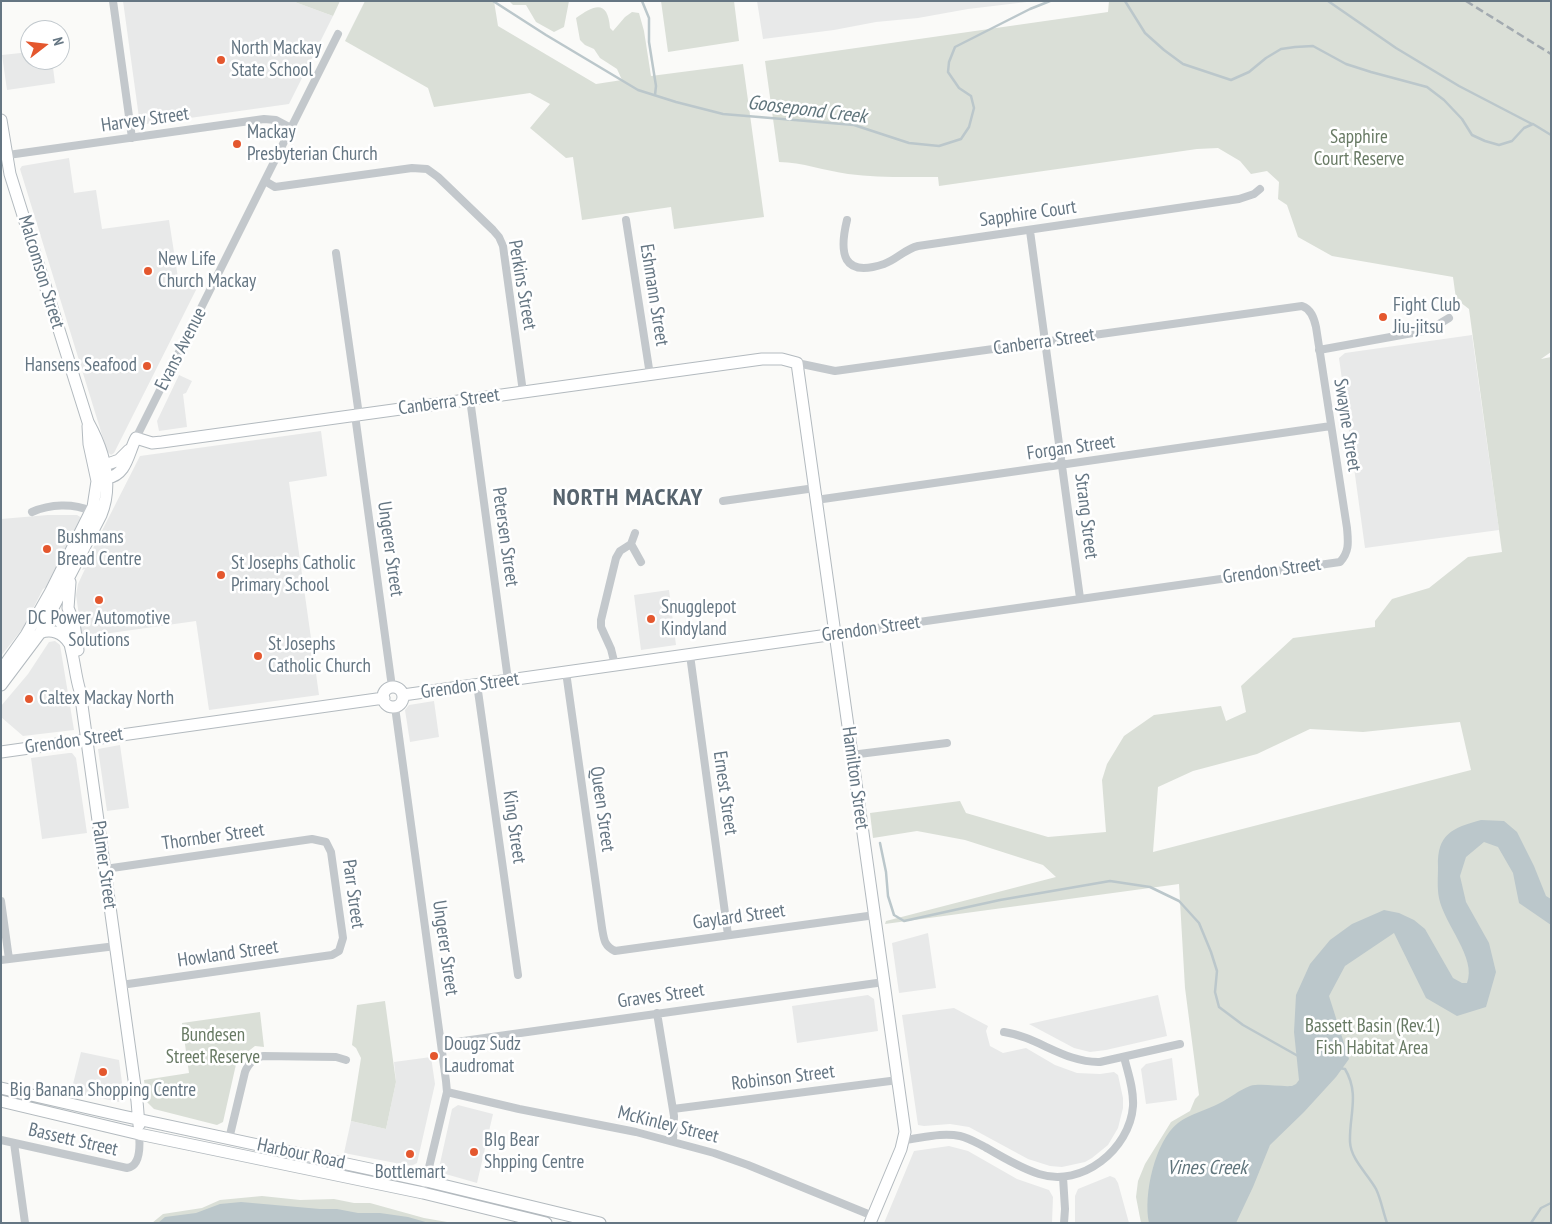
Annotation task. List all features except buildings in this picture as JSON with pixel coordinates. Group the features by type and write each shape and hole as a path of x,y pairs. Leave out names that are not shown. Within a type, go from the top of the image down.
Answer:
{"street":[{"path":"113,1 132,138"},
{"name":"Evans Avenue","path":"102,470 119,460 133,443 338,34"},
{"name":"Malcomson Street","path":"1,120 4,156 88,422 98,442 102,470"},
{"name":"Harvey Street","path":"4,156 264,120 276,120 291,128"},
{"name":"Perkins Street","path":"265,181 275,187 412,168 427,169 438,176 493,230 503,246 523,392"},
{"name":"Sapphire Court","path":"847,220 842,237 846,258 848,263 857,268 884,264 911,248 918,246 1239,199 1254,194 1260,189"},
{"name":"Eshmann Street","path":"626,220 650,374"},
{"name":"Strang Street","path":"1030,231 1080,598"},
{"name":"Ungerer Street","path":"336,253 392,687"},
{"name":"Canberra Street","path":"133,443 158,443 762,359 797,362 835,371 1292,306"},
{"name":"Swayne Street","path":"1292,306 1307,307 1311,311 1316,327 1348,541 1348,551 1340,562"},
{"path":"1319,350 1429,330 1448,318"},
{"name":"Hamilton Street","path":"797,362 905,1132 904,1140 871,1219"},
{"name":"Petersen Street","path":"470,399 508,680"},
{"name":"Forgan Street","path":"816,500 1331,426"},
{"path":"1,670 48,608 71,573 99,520 102,470"},
{"path":"1,685 40,633 48,608 99,496 102,470"},
{"path":"723,501 815,488"},
{"path":"32,512 42,508 65,505 99,496"},
{"path":"65,505 81,506 91,511"},
{"path":"615,665 611,649 601,627 601,620 616,558 620,551 631,544 635,533"},
{"path":"631,544 641,562"},
{"name":"Grendon Street","path":"403,695 1340,562"},
{"path":"71,573 68,605 74,625 78,653 80,691"},
{"path":"48,608 64,611 70,615"},
{"name":"Palmer Street","path":"48,608 64,627 80,691 116,946 139,1134"},
{"path":"40,633 47,631 56,633 65,637 70,645"},
{"name":"Ernest Street","path":"690,655 728,935"},
{"name":"Queen Street","path":"566,672 602,928 605,943 609,948"},
{"name":"King Street","path":"477,684 518,975"},
{"path":"392,687 398,688 403,695 402,702 395,707 388,706 384,698 387,690 392,687"},
{"name":"Grendon Street","path":"1,752 384,698"},
{"name":"Ungerer Street","path":"395,707 442,1044 446,1092 423,1193"},
{"path":"851,755 948,743"},
{"name":"Thornber Street","path":"105,869 312,839 326,842"},
{"name":"Parr Street","path":"326,842 331,852 343,938 339,951"},
{"path":"1,902 5,960 116,946"},
{"name":"Gaylard Street","path":"609,948 615,951 874,915"},
{"name":"Howland Street","path":"121,985 323,957 339,951"},
{"name":"Graves Street","path":"442,1044 884,982"},
{"path":"657,1013 673,1109 673,1141"},
{"path":"1004,1032 1031,1038 1072,1058 1087,1062 1100,1062 1180,1044"},
{"path":"229,1139 245,1072 248,1065 256,1058 272,1056 346,1060"},
{"path":"904,1140 937,1135 961,1136 1040,1175 1072,1176 1098,1164 1118,1145 1127,1130 1133,1106 1133,1095 1124,1057"},
{"name":"Robinson Street","path":"673,1109 898,1080"},
{"name":"Harbour Road","path":"1,1088 426,1181 600,1223"},
{"name":"McKinley Street","path":"446,1092 519,1109 636,1132 714,1153 748,1165 871,1219"},
{"name":"Harbour Road","path":"1,1101 139,1134 423,1193 546,1223"},
{"name":"Bassett Street","path":"1,1140 131,1168 136,1162 140,1146 139,1134"},
{"path":"14,1143 25,1223"},
{"path":"1063,1177 1066,1209 1064,1223"}],"shaded area":[{"name":"North Mackay State School","path":"123,1 292,1 333,16 289,104 140,125"},
{"path":"757,1 1035,1 763,39"},
{"path":"20,53 20,70 53,70 55,83 7,90 2,55"},
{"path":"69,158 74,193 96,190 102,229 169,220 178,278 197,288 114,453 111,455 107,451 20,169 22,166"},
{"path":"1472,335 1499,530 1365,548 1339,358 1345,353"},
{"path":"179,375 192,381 186,393 183,394 187,427 159,431 157,421"},
{"name":"St Josephs Catholic Primary School","path":"321,431 327,476 289,482 319,695 209,710 196,621 82,637 76,595 78,584 85,569 82,570 140,456"},
{"path":"48,515 77,515 82,518 47,587 43,589 23,628 1,656 1,519"},
{"path":"669,590 676,645 641,650 634,595"},
{"path":"55,641 60,645 74,730 23,736 1,717 1,706 28,674 49,642"},
{"path":"434,701 439,737 410,742 405,710 409,705"},
{"path":"120,745 129,808 107,811 98,749"},
{"path":"72,753 76,758 87,833 42,839 31,758"},
{"path":"928,933 936,988 899,993 892,943"},
{"path":"868,995 874,999 878,1031 797,1043 792,1006"},
{"path":"1158,995 1167,1036 1106,1050 1090,1052 1074,1048 1029,1024"},
{"path":"954,1008 988,1026 986,1031 990,1046 1003,1053 1026,1048 1055,1065 1077,1073 1100,1074 1114,1072 1118,1075 1123,1108 1118,1128 1108,1145 1085,1162 1062,1167 1050,1166 1028,1159 969,1127 950,1124 918,1125 902,1015"},
{"path":"81,1052 119,1060 124,1098 119,1102 71,1092"},
{"path":"431,1057 435,1084 417,1163 411,1166 344,1153 351,1121 386,1129 396,1082 394,1062"},
{"path":"1172,1058 1177,1100 1146,1104 1141,1069 1146,1064"},
{"path":"458,1105 493,1114 477,1183 442,1173 439,1168 452,1109"},
{"path":"949,1146 968,1151 1017,1179 1049,1190 1053,1197 1052,1223 884,1223 914,1151"},
{"path":"1110,1176 1115,1178 1118,1183 1129,1223 1075,1223 1075,1196 1078,1189"}],"green space":[{"path":"292,1 340,1 333,16"},
{"path":"365,1 494,1 498,26 596,84 622,80 617,69 600,58 594,49 585,45 580,40 576,18 589,10 599,7 607,13 610,28 613,31 632,12 639,13 644,31 651,76 743,64 764,217 674,229 671,207 582,220 573,157 566,158 530,128 550,104 530,93 434,107 428,88 345,41"},
{"path":"509,1 569,1 564,27 554,32 536,22 526,5 513,5"},
{"path":"661,1 734,1 739,41 668,52"},
{"path":"1109,1 1551,1 1551,352 1541,359 1551,357 1551,1223 1141,1223 1136,1197 1138,1181 1145,1164 1171,1122 1190,1111 1195,1099 1199,1095 1185,988 1179,884 885,924 886,921 1056,877 1043,865 965,840 917,831 873,838 870,813 960,801 966,813 1048,837 1106,832 1102,780 1107,764 1124,736 1154,715 1221,706 1226,721 1246,712 1241,686 1293,638 1375,627 1375,621 1392,599 1429,588 1468,557 1502,552 1469,309 1456,299 1453,277 1332,256 1298,237 1287,205 1278,199 1279,182 1267,171 1251,174 1240,161 1218,148 1197,149 939,186 938,177 859,175 839,173 796,163 779,162 765,61 1108,12","holes":["1460,722 1471,770 1153,852 1158,787 1193,771 1257,754 1310,729 1363,732"]},
{"path":"385,1001 396,1082 386,1129 351,1121 361,1058 356,1048 352,1045 357,1005"},
{"name":"Bundesen Street Reserve","path":"260,1012 264,1047 255,1046 237,1060 223,1122 217,1125 154,1109 147,1102 144,1080 189,1073 182,1023"},
{"path":"262,1196 300,1200 334,1199 354,1203 370,1203 424,1218 453,1223 152,1223 163,1214 202,1208 220,1200"}],"water":[{"name":"Vines Creek","path":"1481,820 1504,821 1517,832 1546,896 1551,899 1551,925 1519,903 1513,873 1498,847 1484,842 1466,857 1460,876 1466,902 1489,943 1496,972 1486,1007 1457,1016 1426,998 1394,933 1345,966 1329,996 1349,1059 1336,1077 1304,1112 1270,1145 1236,1223 1149,1223 1149,1184 1157,1155 1170,1131 1178,1123 1250,1086 1292,1086 1299,1080 1294,1032 1296,995 1310,964 1330,940 1352,924 1384,910 1399,913 1414,920 1425,929 1453,978 1462,983 1467,983 1468,963 1439,898 1438,856 1440,847 1448,834 1462,826"},
{"path":"241,1202 337,1209 358,1213 380,1213 408,1217 429,1223 158,1223 165,1217 196,1213 220,1204"}],"waterway":[{"name":"Goosepond Creek","path":"493,1 638,90 723,114 854,125 909,143 939,146 961,139 969,127 974,108 971,96 959,88 948,72 949,62 955,47 1030,9 1050,1"},
{"path":"642,1 649,18 649,42 656,86 655,95"},
{"name":"Goosepond Creek","path":"1125,1 1145,33 1164,50 1183,64 1231,80 1249,72 1281,49 1313,46 1346,64 1427,87 1444,100 1462,119 1472,135 1485,141 1499,145 1512,141 1524,128 1533,124 1551,135"},
{"path":"1328,1 1396,48 1459,86 1532,124"},
{"path":"880,843 886,872 888,896 894,915 904,921 1000,900 1110,881 1150,887 1179,901 1199,923 1211,952 1217,971 1215,992 1219,1007 1243,1025 1298,1056"},
{"name":"Vines Creek","path":"1339,1068 1345,1069 1352,1087 1351,1149 1376,1189 1387,1223"},
{"name":"Vines Creek","path":"1531,1223 1541,1208 1551,1203"}],"railway":[{"path":"1466,1 1551,54"}],"place":[{"name":"North Mackay State School","path":"221,60"},
{"name":"Mackay Presbyterian Church","path":"237,144"},
{"name":"New Life Church Mackay","path":"148,271"},
{"name":"Fight Club Jiu-jitsu","path":"1383,317"},
{"name":"Hansens Seafood","path":"147,366"},
{"name":"Bushmans Bread Centre","path":"47,549"},
{"name":"St Josephs Catholic Primary School","path":"221,575"},
{"name":"DC Power Automotive Solutions","path":"99,600"},
{"name":"Snugglepot Kindyland","path":"651,619"},
{"name":"St Josephs Catholic Church","path":"258,656"},
{"name":"Caltex Mackay North","path":"29,699"},
{"name":"Dougz Sudz Laudromat","path":"434,1056"},
{"name":"Big Banana Shopping Centre","path":"103,1072"},
{"name":"BIg Bear Shpping Centre","path":"474,1152"},
{"name":"Bottlemart","path":"410,1154"}],"district":[{"name":"NORTH MACKAY","path":"628,498"}],"park label":[{"name":"Sapphire Court Reserve","path":"1359,149"},
{"name":"Bassett Basin (Rev.1) Fish Habitat Area","path":"1372,1038"}]}
